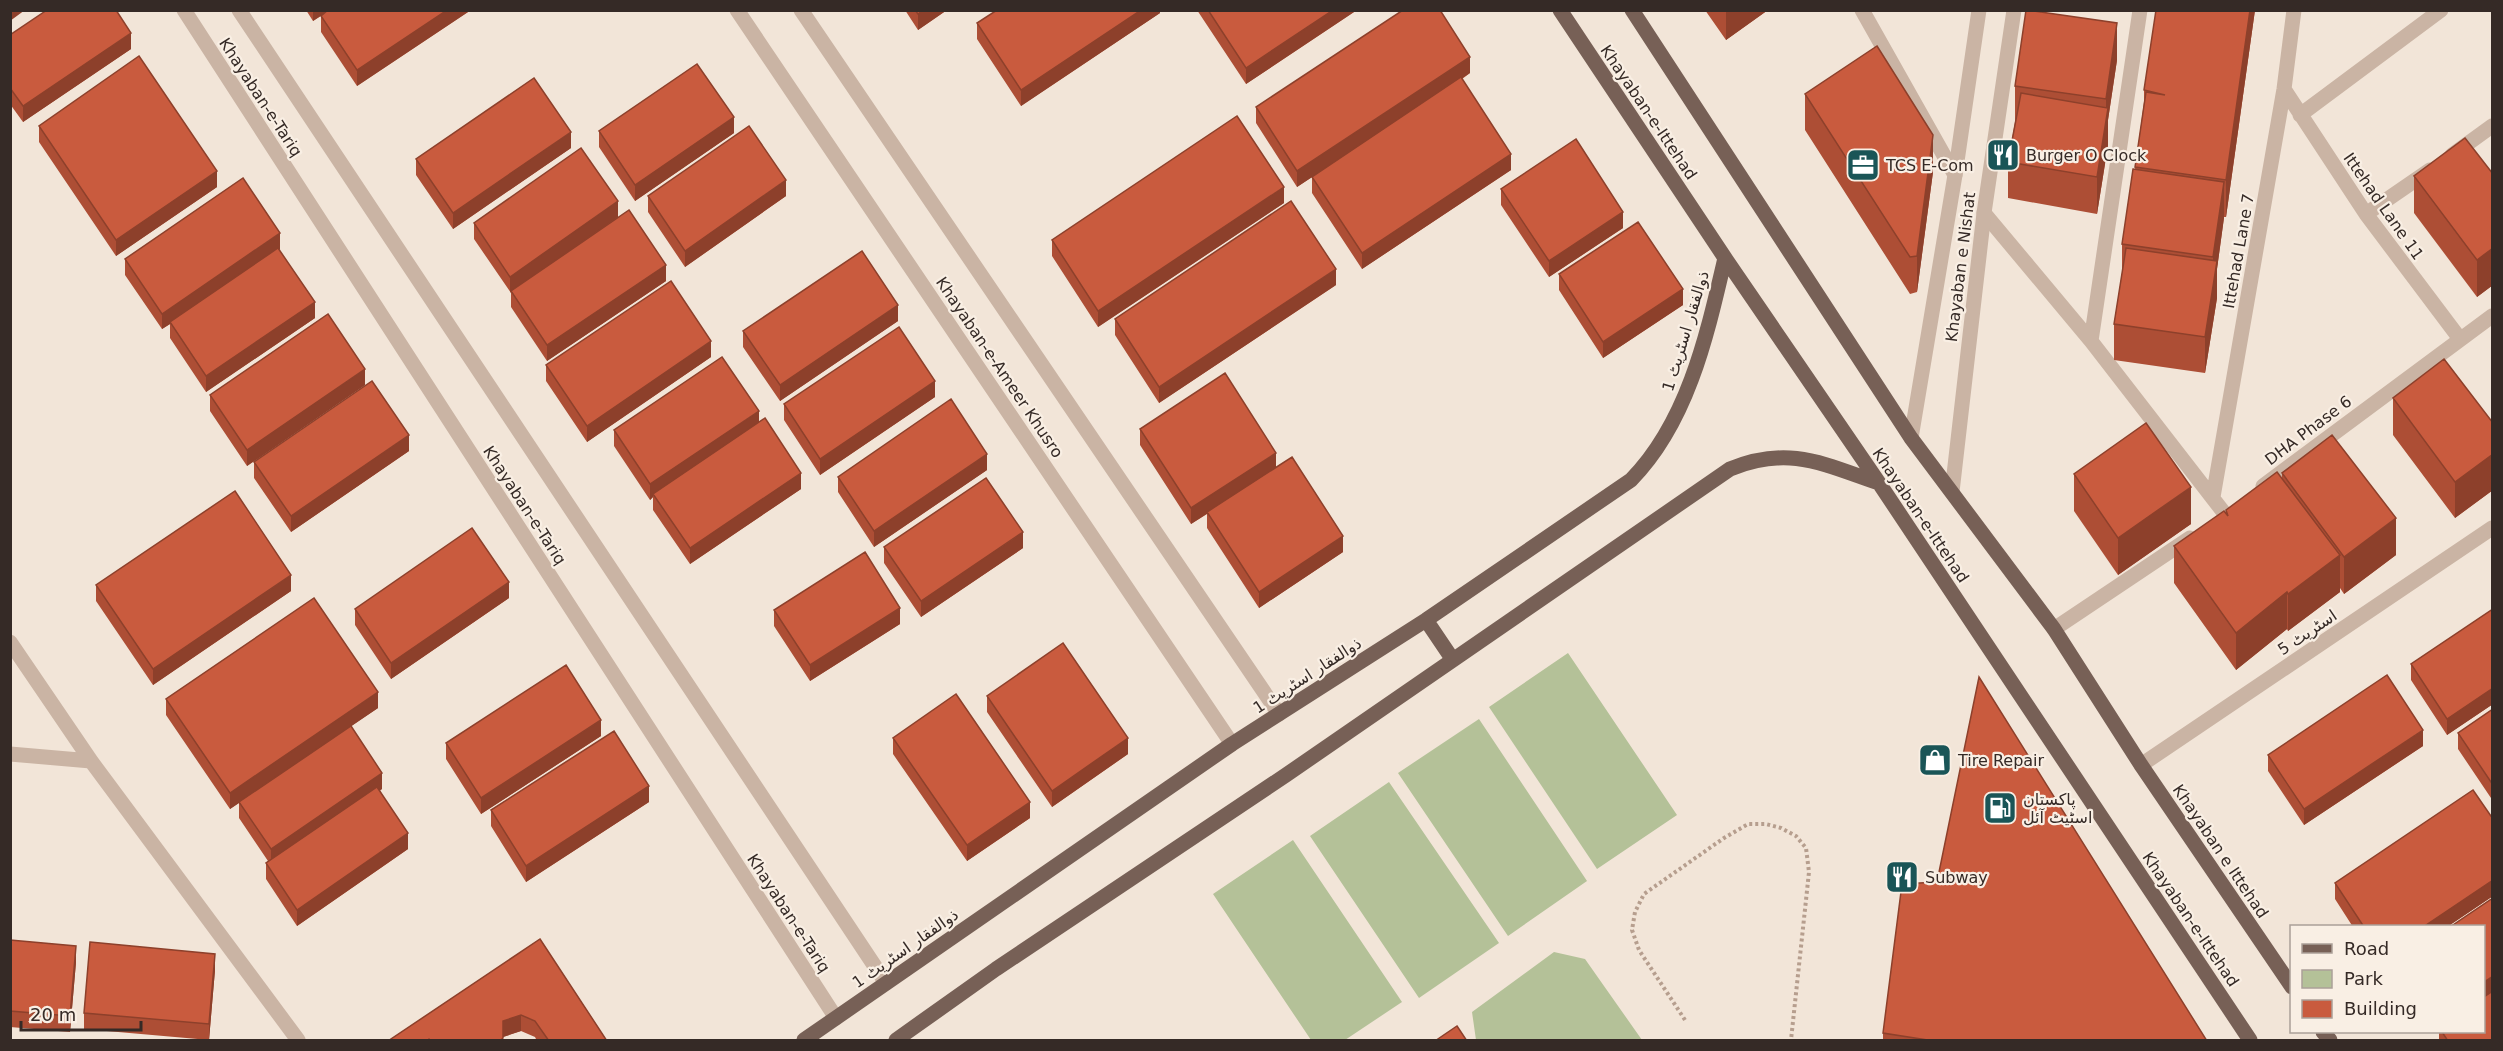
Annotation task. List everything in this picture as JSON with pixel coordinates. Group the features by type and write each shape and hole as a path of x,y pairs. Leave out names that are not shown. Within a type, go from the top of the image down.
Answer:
{"main road":[{"name":"Khayaban-e-Ittehad","path":"1560,10 1725,258 1879,483 2250,1041"},
{"path":"1632,10 1911,438 2054,629 2141,765"},
{"name":"ذوالفقار اسٹریٹ 1","path":"804,1041 1232,744 1426,620 1631,480 1660,443 1679,409 1693,375 1725,258"},
{"path":"896,1041 996,969 1286,775 1730,469 1765,458 1793,457 1812,460 1879,483"},
{"path":"1426,620 1453,660"},
{"name":"Khayaban e Ittehad","path":"2141,765 2290,984"}],"street":[{"name":"Khayaban-e-Tariq","path":"184,10 836,1018"},
{"name":"Khayaban-e-Tariq","path":"239,10 886,983"},
{"name":"Khayaban-e-Ameer Khusro","path":"737,10 1232,744"},
{"path":"801,10 1279,714"},
{"path":"1862,10 1955,175"},
{"name":"Khayaban e Nishat","path":"1911,438 1955,175 1978,10"},
{"name":"Khayaban e Nishat","path":"1952,492 1984,213 2014,10"},
{"path":"2091,341 2140,10"},
{"name":"Ittehad Lane 7","path":"2213,497 2284,90 2295,10"},
{"path":"2300,115 2441,10"},
{"name":"Ittehad Lane 11","path":"2284,90 2366,214 2460,339"},
{"path":"2366,214 2493,126"},
{"path":"1984,213 2091,341 2213,497 2220,517 2054,629"},
{"name":"DHA Phase 6","path":"2253,493 2493,316"},
{"name":"اسٹریٹ 5","path":"2141,765 2493,528"},
{"path":"10,642 91,761 297,1041"},
{"path":"10,754 91,761"}],"path":[{"path":"1685,1020 1639,950 1632,930 1635,912 1644,894 1724,838 1748,824 1766,824 1781,828 1796,836 1806,848 1809,872 1791,1041"}],"green space":[{"path":"1568,653 1677,815 1597,869 1489,707"},
{"path":"1479,719 1587,881 1508,936 1398,773"},
{"path":"1389,782 1499,943 1419,998 1310,836"},
{"path":"1293,840 1402,1002 1345,1040 1311,1040 1213,894"},
{"path":"1554,952 1585,959 1642,1040 1476,1040 1472,1012"}],"building":[{"path":"47,10 116,10 131,33 23,106 10,88 10,35"},
{"path":"328,10 447,10 357,70 321,16"},
{"path":"997,10 1141,10 1021,90 977,23"},
{"path":"1208,10 1333,10 1246,68"},
{"path":"1403,10 1440,10 1470,57 1297,171 1256,107"},
{"path":"2026,10 2117,23 2106,99 2015,86"},
{"path":"2156,10 2250,10 2226,180 2135,167 2146,92 2165,95 2144,90"},
{"path":"1877,46 1933,135 1917,256 1910,257 1805,94"},
{"path":"139,56 217,171 116,240 39,126"},
{"path":"697,64 734,117 635,185 599,131"},
{"path":"1461,77 1511,154 1362,253 1312,177"},
{"path":"534,78 571,132 453,213 416,159"},
{"path":"2021,93 2108,108 2097,177 2008,162"},
{"path":"1237,116 1284,187 1098,311 1052,240"},
{"path":"749,126 786,180 685,251 648,196"},
{"path":"2465,138 2493,174 2493,248 2477,260 2414,176"},
{"path":"1576,139 1623,212 1549,261 1501,189"},
{"path":"581,148 618,201 510,277 474,223"},
{"path":"2133,169 2224,182 2213,257 2122,244"},
{"path":"243,178 280,233 162,314 125,259"},
{"path":"1291,201 1336,269 1159,387 1115,319"},
{"path":"629,210 666,265 547,345 511,291"},
{"path":"1638,222 1683,289 1603,342 1559,274"},
{"path":"278,248 315,302 206,376 170,322"},
{"path":"2126,248 2217,261 2205,337 2114,324"},
{"path":"862,251 898,305 780,385 743,331"},
{"path":"671,281 711,341 587,426 546,365"},
{"path":"328,314 365,369 247,450 210,395"},
{"path":"899,327 935,381 820,459 784,404"},
{"path":"722,357 759,411 650,484 614,430"},
{"path":"2444,359 2493,423 2493,454 2455,482 2393,398"},
{"path":"1225,373 1276,453 1191,508 1140,429"},
{"path":"372,381 409,435 291,516 254,462"},
{"path":"951,399 987,454 874,531 838,477"},
{"path":"765,418 801,473 690,548 653,494"},
{"path":"2146,423 2191,487 2118,538 2074,474"},
{"path":"2332,435 2396,518 2344,557 2282,473"},
{"path":"1292,457 1343,536 1259,592 1207,512"},
{"path":"2277,472 2340,555 2288,594 2287,592 2236,633 2174,546 2224,511 2228,516 2226,510"},
{"path":"986,478 1023,532 921,601 884,547"},
{"path":"235,491 291,575 153,669 96,585"},
{"path":"472,528 509,582 391,663 355,609"},
{"path":"865,552 900,608 810,665 774,610"},
{"path":"314,598 378,692 230,793 166,699"},
{"path":"2493,609 2493,688 2447,719 2411,664"},
{"path":"1063,643 1128,738 1052,791 987,696"},
{"path":"566,665 601,720 481,798 446,743"},
{"path":"2387,675 2423,730 2304,809 2268,755"},
{"name":"پاکستان اسٹیٹ آئل","path":"1979,677 2207,1041 1934,1041 1883,1033 1902,884 1937,882"},
{"path":"956,694 1030,802 967,845 893,738"},
{"path":"2493,709 2493,785 2458,733"},
{"path":"351,726 382,773 271,849 239,802"},
{"path":"614,731 649,786 526,866 491,810"},
{"path":"377,787 408,833 297,910 266,863"},
{"path":"2473,790 2493,819 2493,880 2426,925 2363,925 2335,883"},
{"path":"2493,898 2493,976 2485,981 2485,925 2453,925"},
{"path":"540,939 607,1041 549,1041 535,1021 521,1015 503,1021 503,1038 500,1041 430,1041 429,1039 426,1041 388,1041"},
{"path":"10,940 76,946 70,1016 10,1011"},
{"path":"90,942 215,954 209,1024 84,1013"},
{"path":"2493,991 2493,1041 2448,1041 2443,1033 2485,1033 2485,996"},
{"path":"1457,1026 1467,1041 1435,1041"}],"place":[{"name":"Burger O Clock","path":"2003,155"},
{"name":"TCS E-Com","path":"1863,165"},
{"name":"Tire Repair","path":"1935,760"},
{"name":"پاکستان اسٹیٹ آئل","path":"2000,808"},
{"name":"Subway","path":"1902,877"}]}
